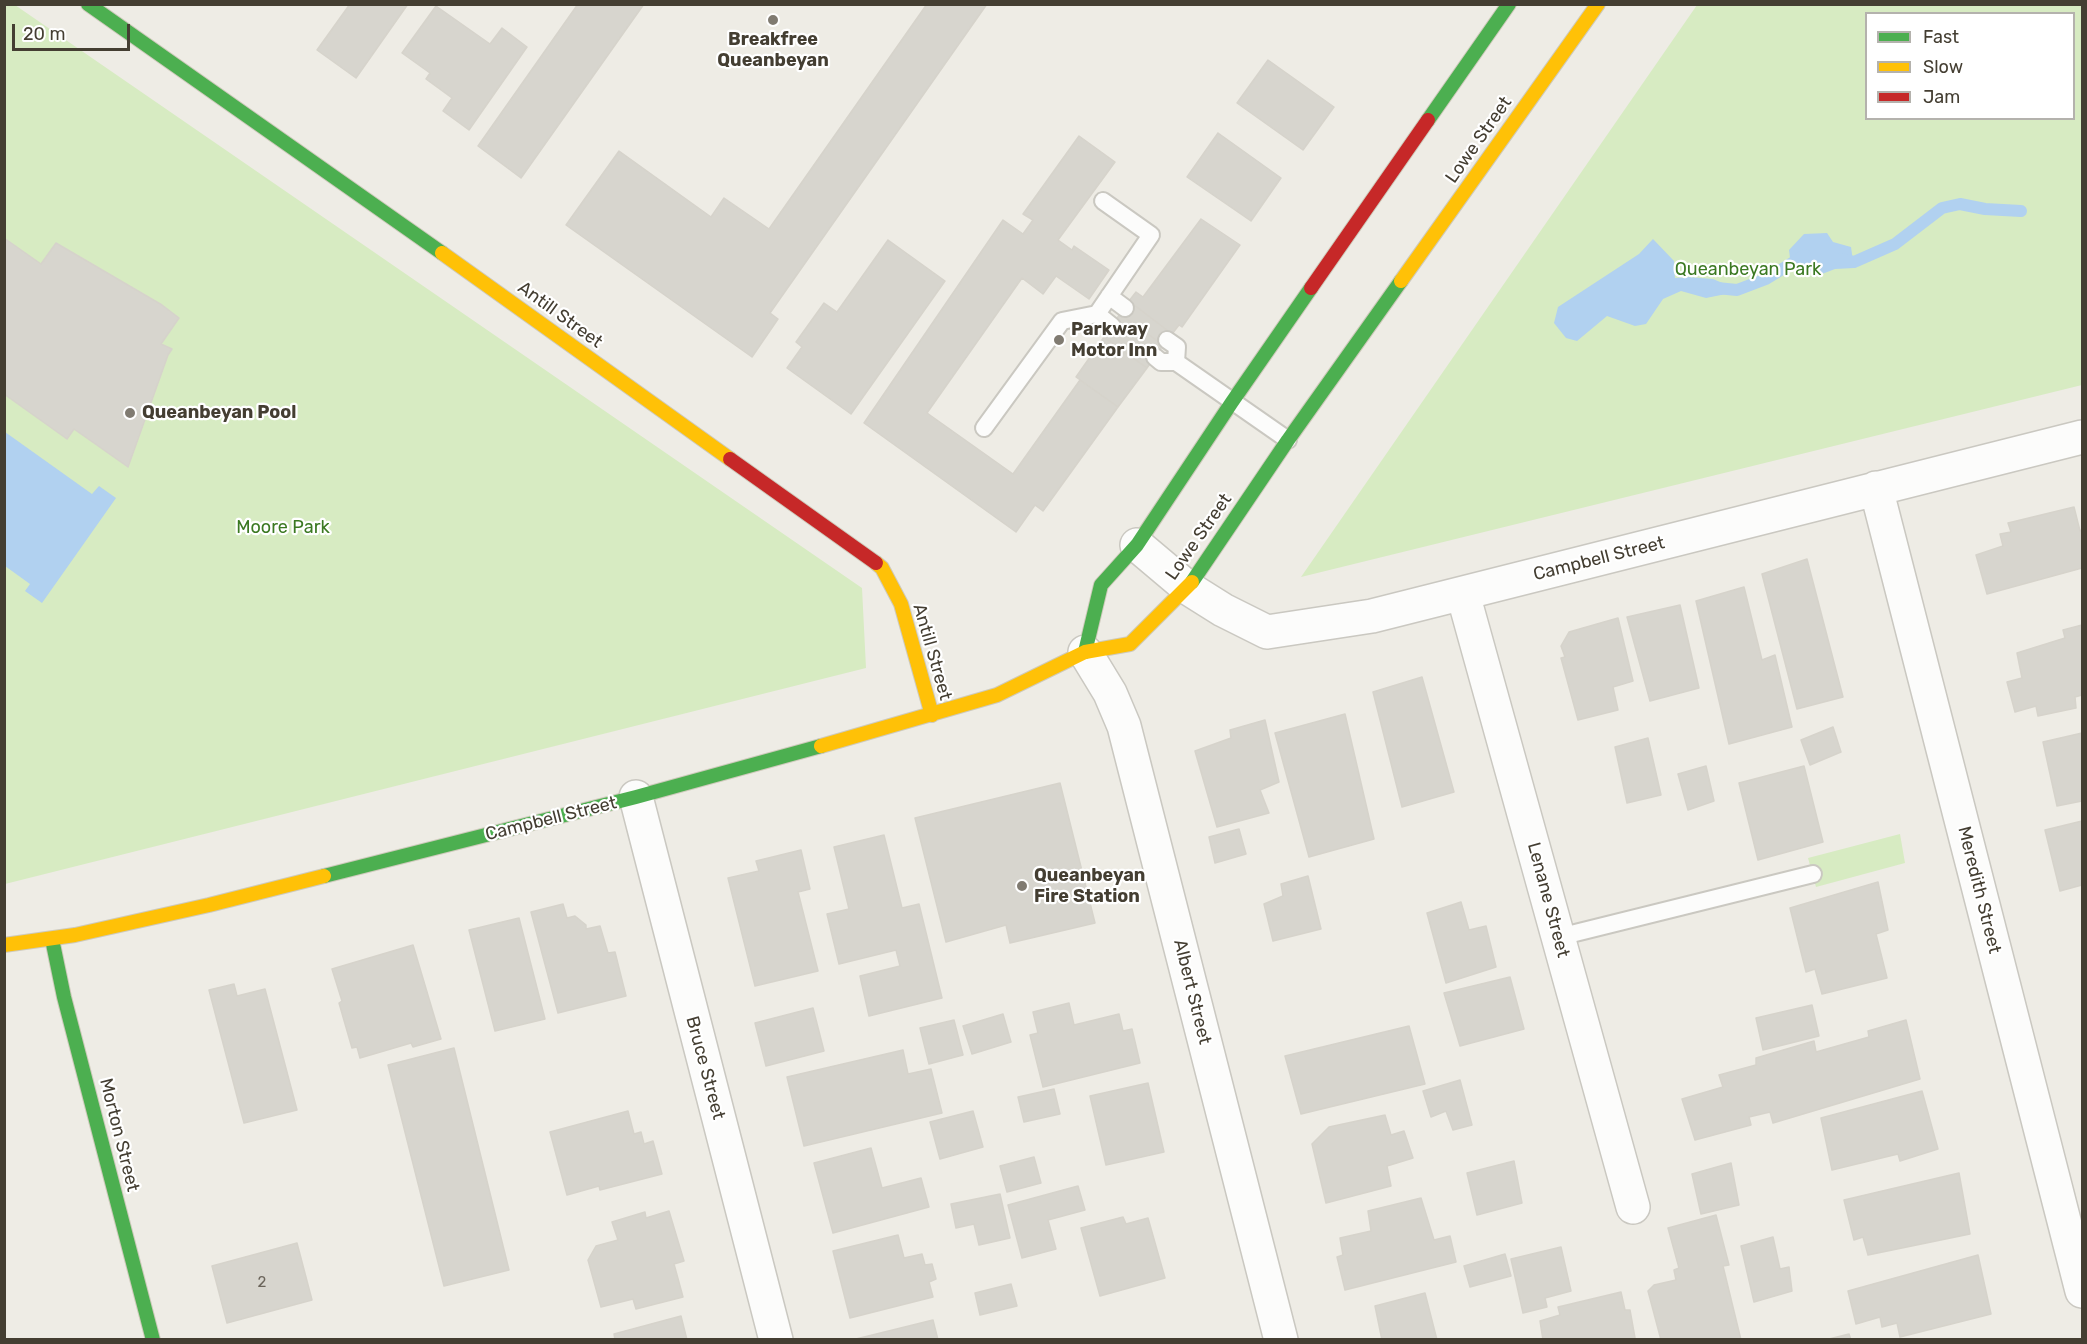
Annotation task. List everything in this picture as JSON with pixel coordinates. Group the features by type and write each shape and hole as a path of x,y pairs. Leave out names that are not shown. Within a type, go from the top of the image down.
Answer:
{"street":[{"name":"Antill Street","path":"88,4 389,215 882,568 901,604 932,715"},
{"path":"1085,652 1101,585 1137,545 1232,402 1509,4"},
{"name":"Lowe Street","path":"1085,652 1130,644 1188,588 1288,440 1598,4"},
{"name":"Campbell Street","path":"1137,545 1188,588 1223,610 1267,632 1372,616 2082,436"},
{"name":"Meredith Street","path":"1876,488 2082,1291"},
{"name":"Lenane Street","path":"1463,594 1633,1207"},
{"name":"Campbell Street","path":"4,945 52,939 209,905 636,797 932,715 997,694 1085,652"},
{"name":"Albert Street","path":"1085,652 1110,693 1124,726 1281,1340"},
{"name":"Bruce Street","path":"636,797 776,1340"},
{"name":"Morton Street","path":"52,939 64,997 153,1340"}],"lane":[{"path":"984,428 1062,321 1097,314 1151,235 1104,201"},
{"path":"1109,296 1125,308"},
{"path":"1097,314 1112,326"},
{"path":"1167,340 1177,347 1176,362"},
{"path":"1155,357 1161,362 1176,362 1288,440"},
{"path":"1558,938 1813,874"}],"green space":[{"name":"Moore Park","path":"4,5 15,5 862,588 866,668 5,884"},
{"name":"Queanbeyan Park","path":"1697,5 2082,5 2082,385 1301,577"},
{"path":"1900,834 1905,863 1816,887 1808,858"}],"water":[{"path":"1827,233 1833,242 1851,247 1854,268 1835,269 1822,274 1791,266 1789,250 1804,234"},
{"path":"1653,239 1674,261 1675,278 1713,279 1732,287 1731,293 1706,298 1681,291 1663,299 1646,324 1635,326 1607,316 1577,341 1566,338 1554,323 1558,307 1639,254"},
{"path":"5,432 92,494 99,486 116,498 42,603 25,591 30,584 5,566"}],"building":[{"path":"350,4 408,4 356,78 317,50"},
{"path":"578,4 644,4 521,178 478,146"},
{"path":"927,4 987,4 770,313 778,319 752,357 566,225 619,151 711,217 724,198 769,229"},
{"path":"436,6 490,44 502,28 527,47 469,130 443,111 452,98 426,79 430,73 402,53"},
{"path":"1268,60 1334,107 1303,150 1237,103"},
{"path":"1218,133 1281,178 1251,221 1187,177"},
{"path":"1079,136 1115,162 1058,240 1072,250 1074,246 1109,270 1089,299 1056,276 1043,294 1022,278 927,413 1013,474 1080,380 1118,407 1043,511 1035,505 1016,532 864,423 1003,220 1023,234 1033,220 1023,214"},
{"path":"1201,219 1240,245 1182,327 1179,325 1172,334 1129,301 1136,292 1143,297"},
{"path":"4,238 41,264 56,243 162,305 179,318 161,344 172,349 128,467 74,429 67,439 4,394"},
{"path":"888,240 945,281 851,414 787,368 802,347 796,342 824,303 837,312"},
{"path":"1129,301 1172,334 1163,345 1120,314"},
{"path":"1120,314 1163,345 1147,368 1104,337"},
{"path":"1104,337 1147,368 1118,407 1076,377"},
{"path":"2074,507 2080,531 2082,530 2082,568 1987,594 1976,555 2003,546 2000,534 2011,532 2008,523"},
{"path":"1807,559 1843,697 1797,709 1762,574"},
{"path":"1744,587 1762,660 1775,655 1792,727 1729,744 1696,601"},
{"path":"1680,605 1699,688 1650,701 1627,617"},
{"path":"1618,618 1633,681 1613,687 1618,710 1578,720 1561,658 1565,657 1561,646 1569,632"},
{"path":"2082,625 2082,695 2075,697 2076,708 2038,716 2036,706 2015,712 2007,682 2022,678 2017,653 2065,638 2063,630"},
{"path":"1422,677 1454,792 1402,807 1373,692"},
{"path":"1345,714 1374,839 1309,857 1275,733"},
{"path":"1265,720 1279,782 1260,790 1269,813 1217,827 1195,751 1231,738 1230,730"},
{"path":"1833,727 1841,752 1810,765 1801,740"},
{"path":"2082,733 2082,801 2057,806 2043,742"},
{"path":"1648,738 1661,795 1627,803 1615,747"},
{"path":"1706,766 1714,801 1688,810 1678,774"},
{"path":"1804,766 1823,842 1758,860 1739,783"},
{"path":"1060,783 1095,923 1010,943 1006,925 946,942 915,818"},
{"path":"2082,821 2082,885 2060,891 2045,830"},
{"path":"1239,829 1246,854 1215,863 1209,837"},
{"path":"884,835 902,908 919,904 942,998 869,1016 860,976 900,966 896,950 839,964 827,914 849,909 834,847"},
{"path":"801,850 810,889 798,892 818,971 755,986 728,878 759,871 756,861"},
{"path":"1308,876 1321,929 1273,941 1264,904 1283,896 1281,884"},
{"path":"1878,882 1888,930 1876,934 1887,978 1822,994 1815,969 1806,972 1790,908"},
{"path":"1461,902 1469,930 1486,926 1496,967 1446,983 1427,913"},
{"path":"563,904 567,918 575,916 586,925 586,929 600,926 608,953 615,952 626,996 558,1013 531,912"},
{"path":"519,918 545,1019 495,1031 469,930"},
{"path":"413,945 441,1039 413,1047 411,1043 360,1058 357,1047 352,1048 339,1003 342,1001 332,969"},
{"path":"1510,977 1524,1029 1460,1046 1444,993"},
{"path":"234,984 237,996 265,989 297,1110 244,1123 209,990"},
{"path":"1069,1003 1074,1025 1119,1014 1123,1031 1132,1029 1140,1063 1043,1087 1030,1035 1038,1033 1033,1012"},
{"path":"1812,1005 1819,1036 1763,1050 1756,1018"},
{"path":"813,1008 824,1051 766,1066 755,1023"},
{"path":"1003,1014 1011,1042 972,1054 963,1026"},
{"path":"954,1020 963,1055 929,1064 920,1028"},
{"path":"1906,1020 1920,1079 1773,1123 1770,1112 1749,1117 1751,1125 1695,1140 1682,1099 1723,1087 1719,1075 1756,1065 1756,1058 1814,1041 1816,1052 1869,1037 1868,1031"},
{"path":"1409,1026 1425,1084 1301,1114 1285,1056"},
{"path":"454,1048 509,1270 444,1286 388,1065"},
{"path":"903,1050 908,1074 931,1069 942,1113 804,1146 787,1077"},
{"path":"1460,1080 1472,1125 1453,1130 1446,1111 1431,1117 1423,1091"},
{"path":"1148,1083 1164,1152 1106,1165 1090,1096"},
{"path":"1054,1089 1060,1114 1024,1122 1018,1097"},
{"path":"1922,1091 1938,1149 1900,1161 1898,1154 1832,1170 1821,1118"},
{"path":"628,1111 634,1134 641,1132 644,1144 653,1141 662,1174 600,1190 599,1186 567,1195 550,1132"},
{"path":"973,1111 983,1147 940,1159 930,1122"},
{"path":"1385,1115 1391,1135 1404,1131 1413,1158 1387,1166 1391,1186 1326,1203 1312,1144 1329,1127"},
{"path":"871,1148 882,1188 921,1178 929,1207 833,1233 814,1163"},
{"path":"1034,1157 1041,1183 1007,1192 1000,1166"},
{"path":"1514,1161 1522,1203 1477,1215 1467,1173"},
{"path":"1731,1163 1739,1205 1701,1214 1692,1174"},
{"path":"1959,1173 1970,1234 1868,1255 1863,1237 1854,1240 1844,1200"},
{"path":"1078,1186 1085,1210 1048,1220 1056,1249 1022,1258 1008,1205"},
{"path":"1000,1194 1010,1238 979,1245 974,1224 956,1228 951,1204"},
{"path":"1421,1198 1434,1240 1450,1236 1456,1262 1345,1290 1337,1257 1343,1255 1340,1238 1371,1231 1368,1211"},
{"path":"669,1211 684,1261 674,1264 683,1297 636,1309 633,1299 601,1307 588,1260 596,1246 618,1240 612,1222 645,1212 646,1218"},
{"path":"1716,1215 1729,1265 1723,1266 1741,1340 1661,1340 1648,1291 1654,1285 1676,1280 1674,1270 1679,1268 1668,1228"},
{"path":"1123,1217 1126,1224 1148,1218 1165,1278 1100,1296 1081,1228"},
{"path":"898,1235 904,1258 922,1254 925,1265 932,1264 936,1279 929,1282 933,1297 850,1318 833,1251"},
{"path":"1773,1237 1780,1269 1789,1267 1792,1291 1754,1302 1741,1246"},
{"path":"297,1243 312,1300 227,1323 212,1266"},
{"path":"1561,1247 1571,1291 1545,1298 1547,1307 1523,1313 1511,1259"},
{"path":"1505,1254 1511,1276 1470,1287 1464,1266"},
{"path":"1978,1255 1991,1314 1900,1337 1897,1323 1882,1327 1880,1317 1856,1324 1848,1291"},
{"path":"1011,1284 1017,1306 980,1315 975,1293"},
{"path":"1621,1292 1625,1310 1630,1310 1635,1338 1632,1340 1543,1340 1540,1321 1560,1315 1558,1307"},
{"path":"1425,1293 1437,1340 1382,1340 1375,1306"},
{"path":"681,1316 687,1340 615,1340 614,1334"},
{"path":"933,1320 938,1340 856,1340 856,1339"},
{"path":"1849,1334 1851,1340 1825,1340"}],"waterway":[{"path":"1839,259 1854,262 1895,244 1942,208 1960,204 1985,209 2021,211"},
{"path":"1717,288 1737,290 1766,279 1805,255"}],"traffic: fast":[{"path":"88,4 442,253"},
{"path":"1428,120 1509,4"},
{"path":"1192,582 1288,440 1401,281"},
{"path":"1085,652 1101,585 1137,545 1311,288"},
{"path":"324,876 636,797 821,746"},
{"path":"52,939 64,997 153,1340"}],"traffic: slow":[{"path":"1401,281 1598,4"},
{"path":"442,253 730,459"},
{"path":"876,563 882,568 901,604 932,715"},
{"path":"821,746 997,695 1085,652 1130,644 1192,582"},
{"path":"4,945 75,935 324,876"}],"traffic: jam":[{"path":"1311,288 1428,120"},
{"path":"730,459 876,563"}],"place":[{"name":"Breakfree Queanbeyan","path":"773,20"},
{"name":"Parkway Motor Inn","path":"1059,340"},
{"name":"Queanbeyan Pool","path":"130,413"},
{"name":"Queanbeyan Fire Station","path":"1022,886"}]}
